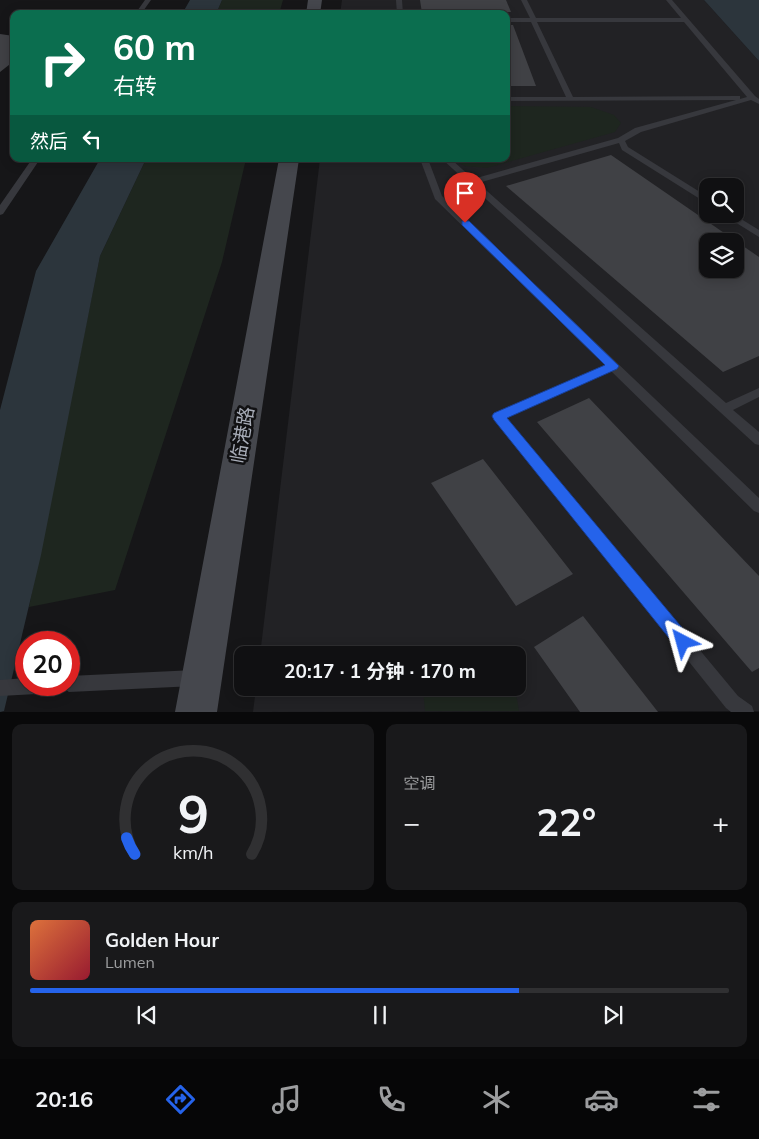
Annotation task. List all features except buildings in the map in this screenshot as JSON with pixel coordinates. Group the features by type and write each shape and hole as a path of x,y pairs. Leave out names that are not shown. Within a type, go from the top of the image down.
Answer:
{"main road":[{"name":"临港路","path":"196,712 288,162"}],"lane":[{"path":"524,0 570,98"},
{"path":"669,0 755,100"},
{"path":"510,20 686,20"},
{"path":"510,98 755,100"},
{"path":"472,182 621,140 638,130 755,100"},
{"path":"621,140 625,148 699,195"},
{"path":"0,212 34,162"},
{"path":"425,162 438,197 759,507"},
{"path":"449,162 759,440"},
{"path":"741,223 759,234"},
{"path":"613,366 499,416 732,702 746,712"},
{"path":"724,409 759,392"},
{"path":"80,684 202,678"},
{"path":"0,688 15,687"}],"shaded area":[{"path":"190,0 222,0 218,10 184,10"},
{"path":"222,0 283,0 280,10 218,10"},
{"path":"342,0 704,0 759,61 759,711 253,712 255,696 526,696 526,646 261,646 320,162 510,162 510,10 341,10"},
{"path":"704,0 759,0 759,61"},
{"path":"510,106 591,107 614,115 621,123 615,132 510,162"},
{"path":"98,162 145,162 100,256 41,555 23,631 15,631 15,665 4,711 0,712 0,410 36,271"},
{"path":"145,162 245,162 222,262 115,590 29,607 100,256"},
{"path":"457,162 508,162 487,168 465,166"},
{"path":"424,696 516,696 519,711 425,711"}],"route":[{"path":"465,223 613,366 499,416 683,642"}]}
